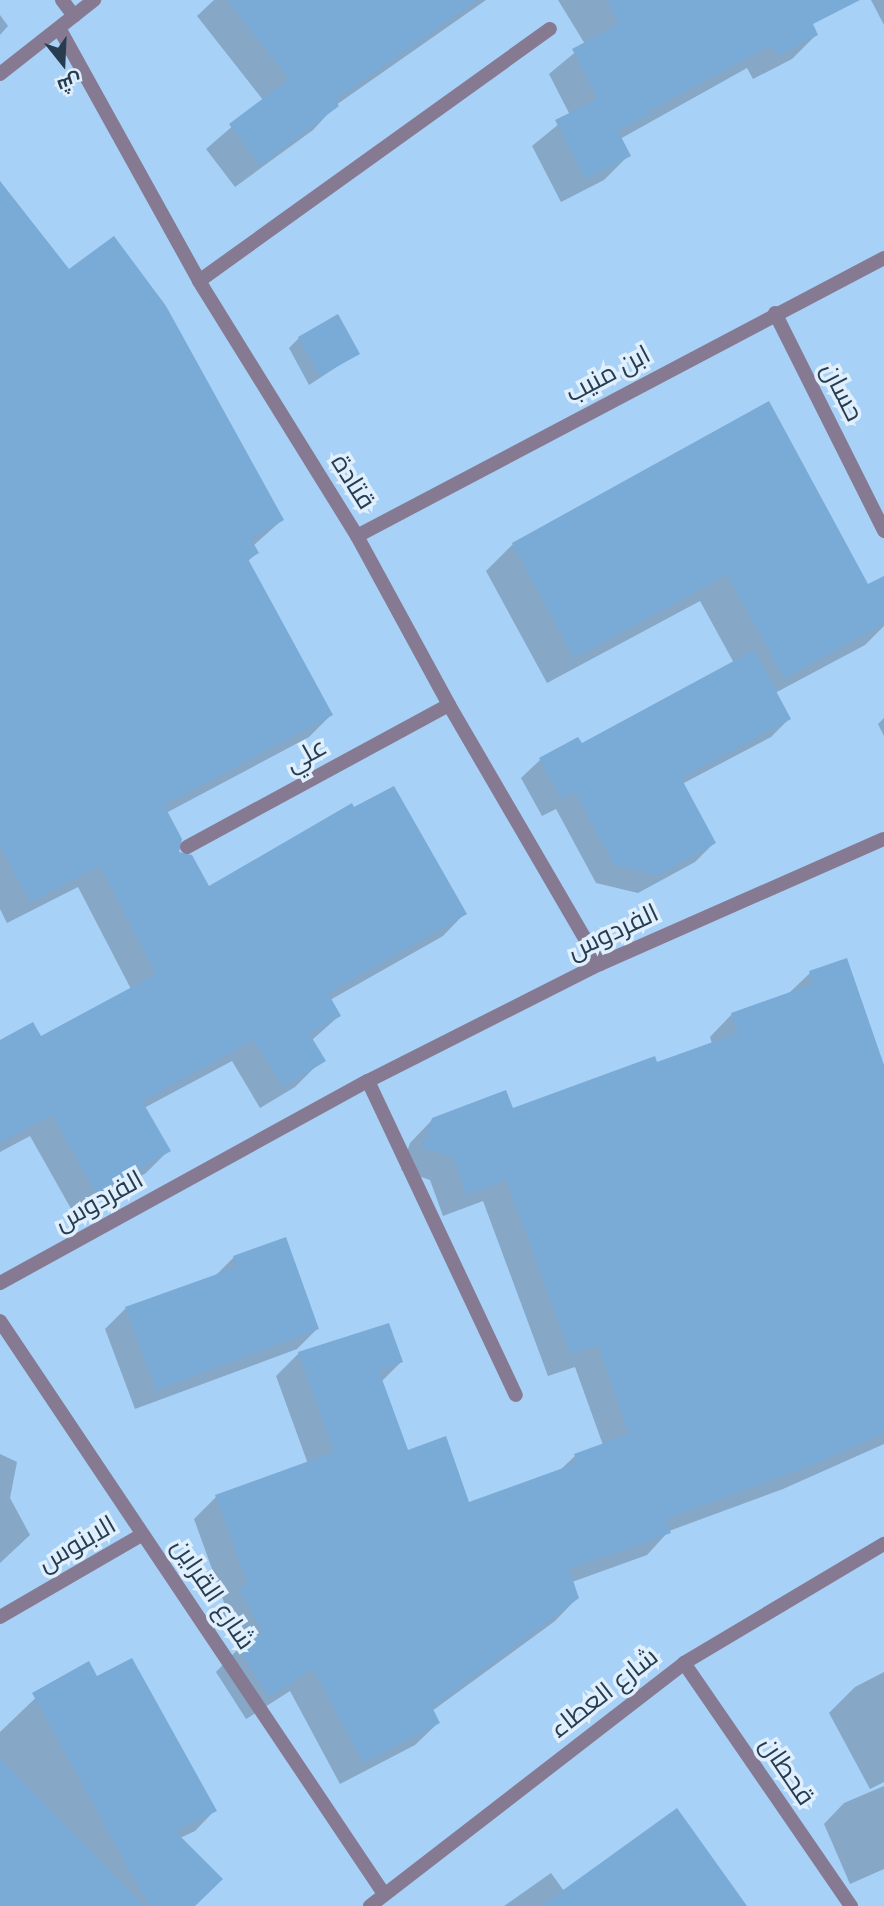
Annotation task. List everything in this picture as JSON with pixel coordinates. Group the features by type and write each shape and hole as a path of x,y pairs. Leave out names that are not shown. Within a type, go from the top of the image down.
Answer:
{"street":[{"path":"62,0 74,16"},
{"path":"0,74 94,0"},
{"name":"قتادة","path":"59,28 199,281 357,536 449,705 600,964"},
{"path":"199,281 551,29"},
{"name":"ابن منيب","path":"357,536 775,313 884,258"},
{"name":"حسان","path":"775,313 884,531"},
{"name":"علي","path":"187,847 449,705"},
{"name":"الفردوس","path":"0,1283 368,1081 600,964 884,839"},
{"path":"368,1081 516,1395"},
{"name":"شارع القراين","path":"0,1321 384,1894"},
{"name":"الابنوس","path":"0,1617 143,1534"},
{"name":"شارع العطاء","path":"370,1906 684,1663 884,1544"},
{"name":"قحطان","path":"684,1663 850,1906"}],"building":[{"path":"227,0 478,0 335,100 339,106 260,165 229,124 289,79"},
{"path":"607,0 860,0 813,24 818,35 777,56 772,45 650,110 652,113 618,131 631,156 585,179 555,120 598,99 572,49 619,24"},
{"path":"0,181 69,269 114,236 166,306 284,520 251,539 259,553 248,559 333,715 164,805 182,839 179,852 192,855 209,886 352,803 354,807 394,786 467,914 328,993 341,1016 309,1033 326,1061 283,1087 254,1040 142,1101 171,1151 96,1193 52,1115 0,1143 0,1040 33,1022 41,1036 156,974 100,866 30,902 0,846"},
{"path":"338,314 360,354 320,376 298,337"},
{"path":"769,401 868,584 884,576 884,624 784,678 727,575 574,658 512,543"},
{"path":"754,650 791,719 681,778 716,843 658,875 614,865 575,792 561,799 539,758 578,737 582,743"},
{"path":"847,958 884,1065 884,1433 807,1467 666,1519 671,1533 569,1569 579,1598 432,1707 440,1723 363,1763 313,1669 269,1697 238,1648 262,1632 239,1588 248,1584 215,1495 334,1452 298,1352 389,1323 403,1362 379,1371 408,1450 446,1436 469,1502 577,1463 574,1454 629,1434 598,1345 571,1355 506,1180 466,1195 453,1157 422,1148 432,1118 506,1090 513,1108 655,1056 657,1062 738,1033 731,1013 813,984 809,971"},
{"path":"286,1237 319,1329 156,1390 125,1307 237,1267 233,1256"},
{"path":"132,1658 217,1811 175,1831 223,1879 195,1906 149,1906 32,1693 89,1661 97,1676"},
{"path":"0,1759 145,1906 0,1906"},
{"path":"677,1808 747,1906 541,1906"}]}
